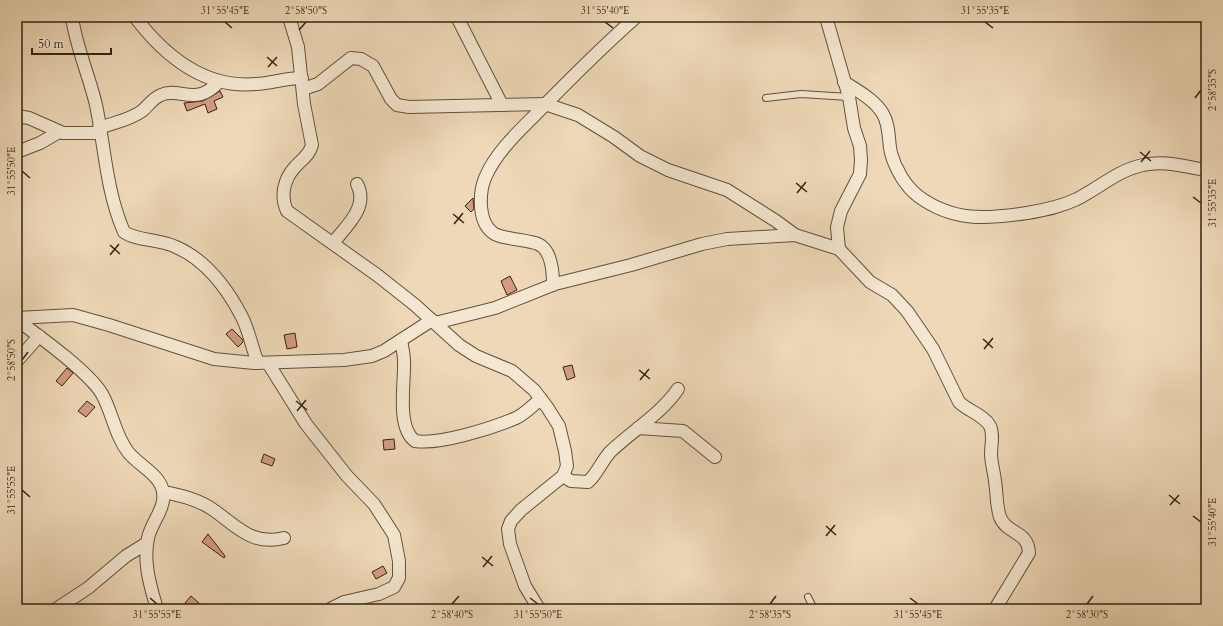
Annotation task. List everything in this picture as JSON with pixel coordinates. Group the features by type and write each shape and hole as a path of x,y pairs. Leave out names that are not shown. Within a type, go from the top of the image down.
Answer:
{"street":[{"path":"72,17 75,40 86,70 96,105 107,177 124,232 130,236 162,242 177,247 203,263 215,276 242,318 263,363 306,424 347,476 374,504 394,535 399,561 400,578 394,588 380,594 344,602 330,609"},
{"path":"135,17 152,39 174,58 195,72 219,82 255,84 287,78 302,83 318,84 351,58 361,59 373,66 391,99 397,105 409,107 545,104 578,115 614,137 640,156 668,170 727,190 795,235 839,249 870,282 900,302 933,349 959,402 965,408 981,417 990,426 997,504 1000,518 1013,532 1025,539 1029,545 1029,553 995,609"},
{"path":"289,17 298,47 312,145 310,152 290,174 284,190 283,202 287,211 384,280 459,345 476,356 512,371 541,399 559,426 565,451 566,466 563,476 521,510 511,521 508,529 510,544 525,586 539,609"},
{"path":"457,17 502,105"},
{"path":"553,285 549,256 544,248 538,244 502,237 492,232 486,225 482,211 481,194 485,178 495,160 512,139 574,74 636,17"},
{"path":"826,17 849,97 854,128 860,146 861,160 860,174 841,211 837,227 839,249"},
{"path":"17,116 30,118 59,132 99,131 137,113 161,95 170,93 193,95 201,94 219,82"},
{"path":"844,82 876,104 884,116 889,133 891,153 905,184 925,200 945,211 966,217 1000,217 1055,209 1077,199 1128,169 1145,164 1164,162 1206,170"},
{"path":"17,152 40,143 59,132"},
{"path":"333,243 350,222 360,206 362,199 361,192 357,184"},
{"path":"17,319 73,315 214,359 263,363 344,360 372,356 384,352 401,340 433,322 495,308 553,285 631,265 702,244 753,236 795,235"},
{"path":"17,319 90,379 103,395 117,435 128,453 157,480 163,492 164,498 148,536 145,554 146,570 157,609"},
{"path":"17,360 39,336"},
{"path":"401,340 404,360 403,414 406,431 415,441 427,443 479,430 517,417 541,399"},
{"path":"563,476 571,480 588,482 601,462 638,428 656,414 678,389"},
{"path":"638,428 683,431 715,457"},
{"path":"163,492 195,500 212,510 244,533 258,539 272,541 284,538"},
{"path":"56,609 88,588 126,556 147,543"}],"lane":[{"path":"766,98 801,94 849,97"},
{"path":"808,597 814,609"}],"building":[{"path":"220,91 223,97 214,101 217,109 208,113 205,104 187,111 184,103 203,101"},
{"path":"473,198 474,209 471,212 465,206"},
{"path":"510,276 517,290 507,295 501,281"},
{"path":"232,329 243,340 238,347 226,334"},
{"path":"295,333 297,347 287,349 284,335"},
{"path":"572,365 575,377 567,380 563,367"},
{"path":"67,368 73,373 62,386 56,381"},
{"path":"87,401 95,407 86,417 78,411"},
{"path":"394,439 395,449 384,450 383,440"},
{"path":"264,454 275,459 272,466 261,462"},
{"path":"208,534 225,556 224,558 202,542"},
{"path":"383,566 387,573 376,579 372,572"},
{"path":"191,596 199,603 194,609 185,603"}]}
